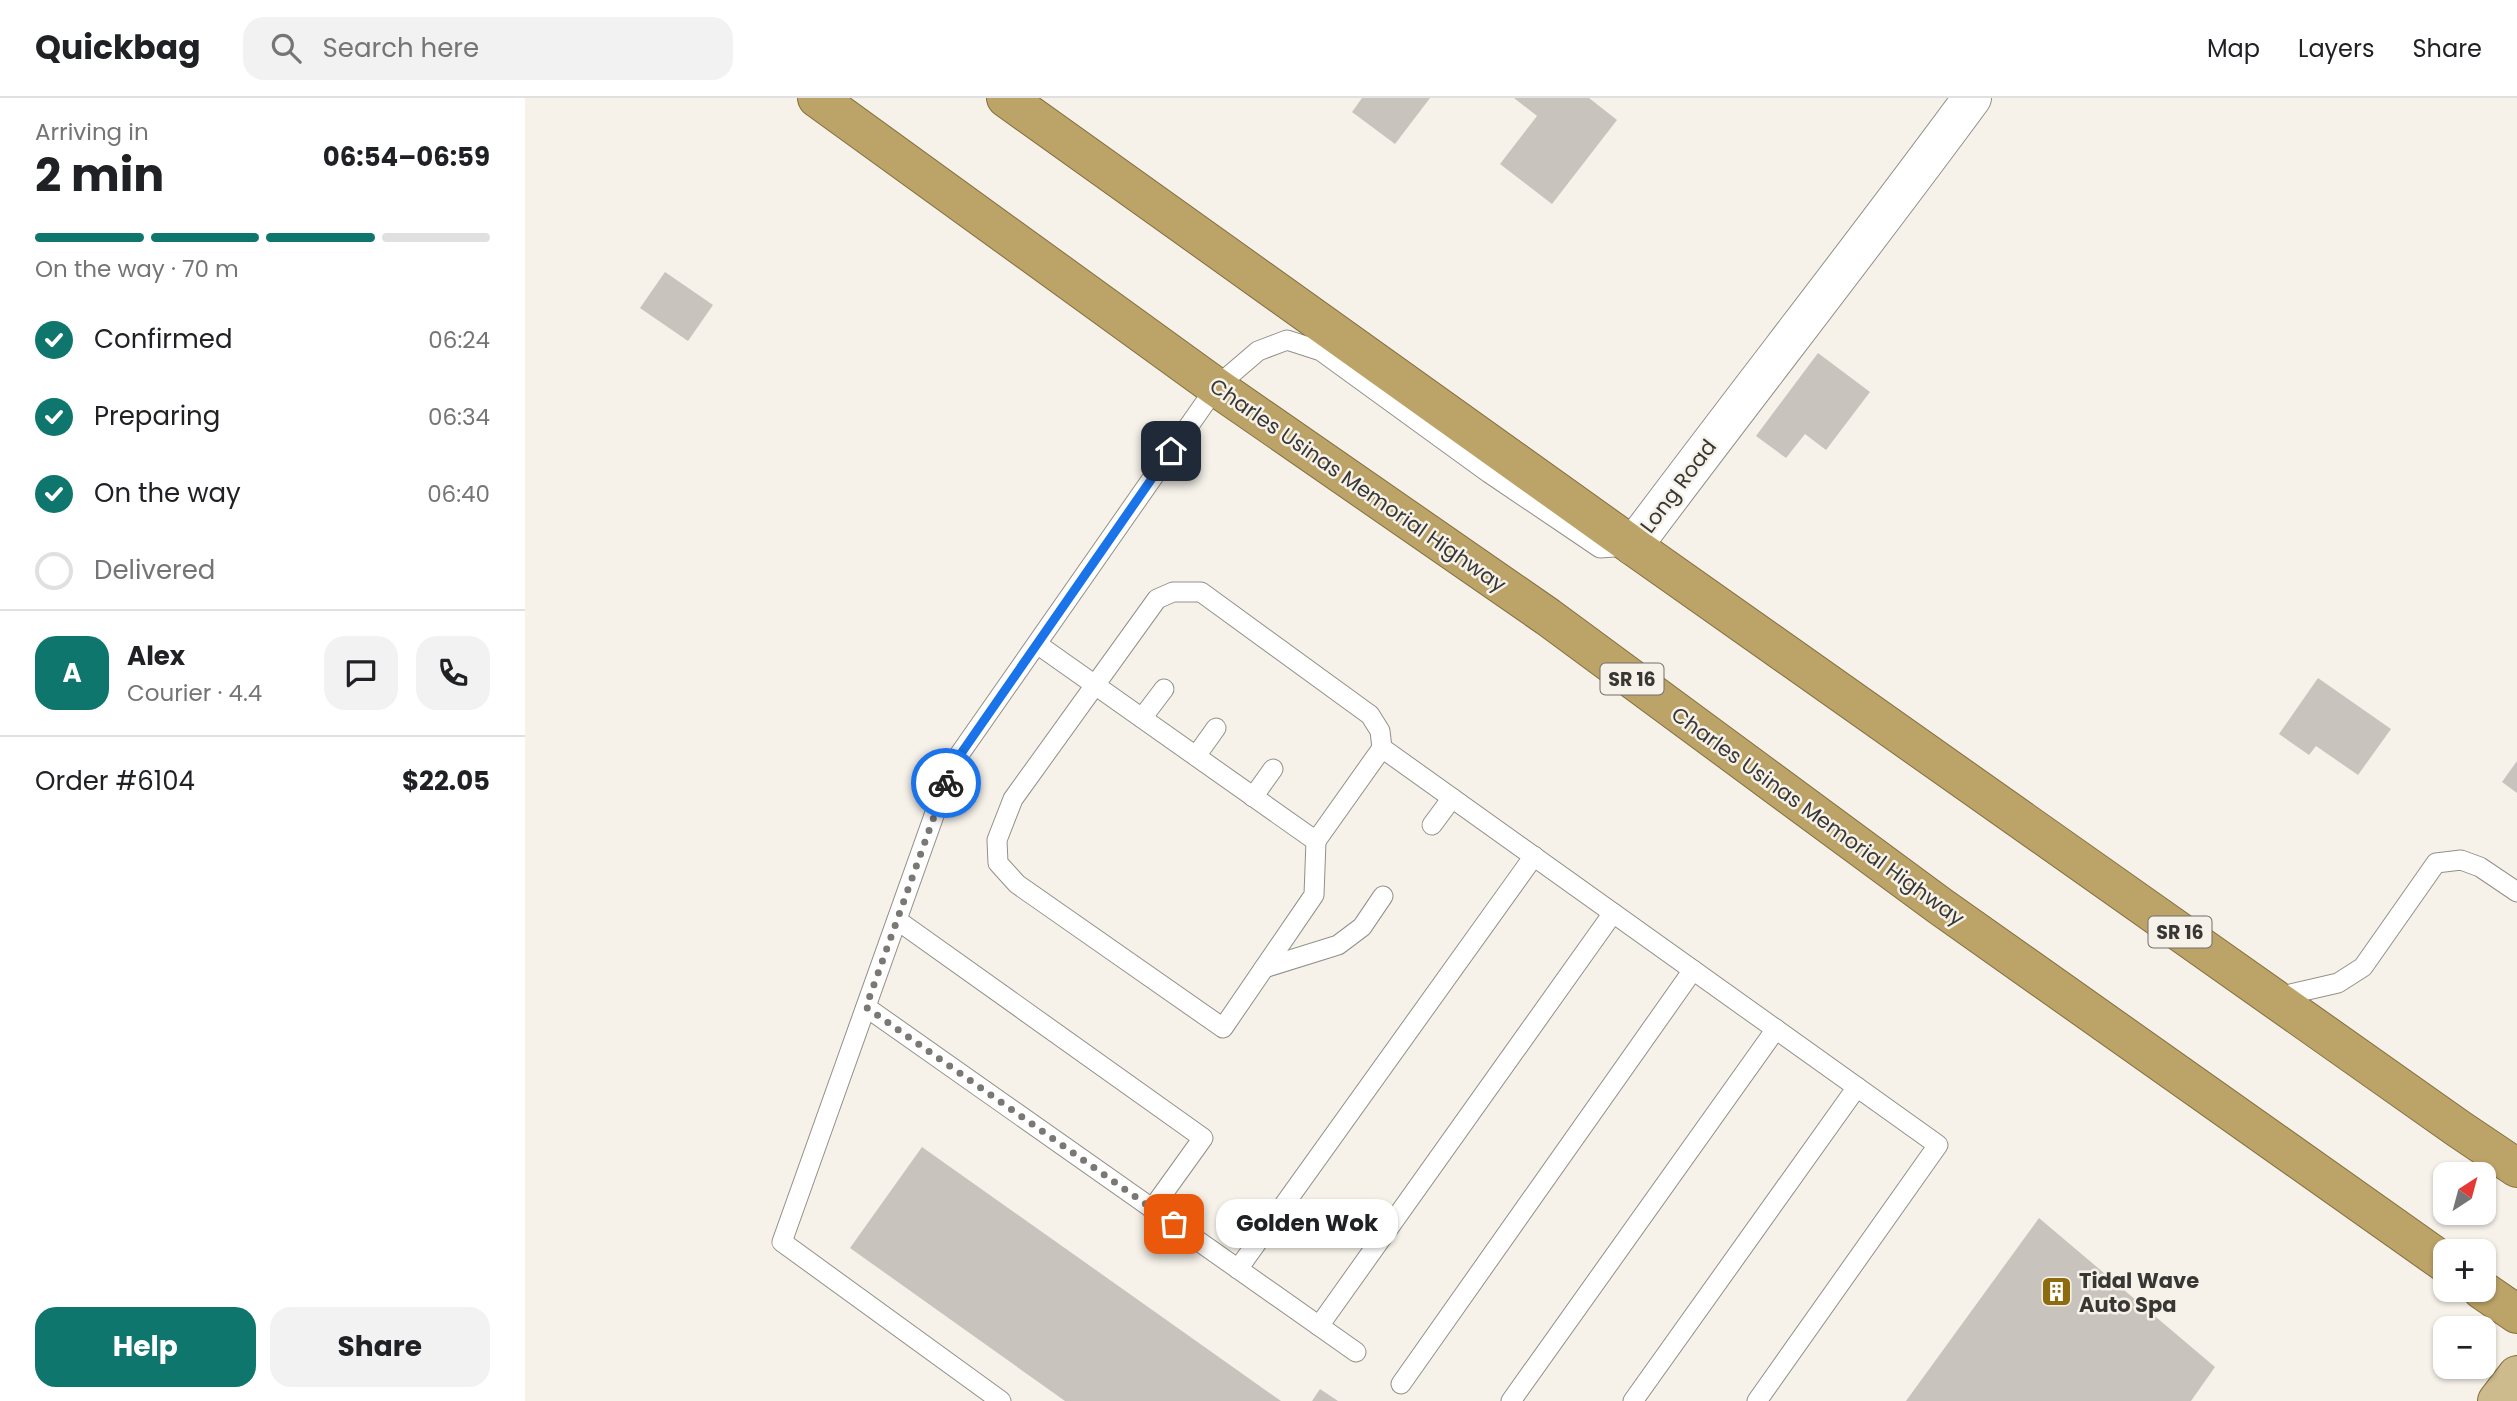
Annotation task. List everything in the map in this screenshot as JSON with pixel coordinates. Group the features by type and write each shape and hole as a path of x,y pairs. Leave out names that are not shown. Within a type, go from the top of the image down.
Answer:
{"highway":[{"name":"Charles Usinas Memorial Highway","path":"817,98 1216,387 1548,617 1940,906 2433,1255"},
{"name":"SR 16","path":"1006,98 1633,546 2517,1168"},
{"path":"2496,1300 2517,1314"}],"main road":[{"path":"2497,1401 2517,1375"}],"street":[{"name":"Long Road","path":"1633,546 1767,366 1870,237 1972,98"}],"lane":[{"name":"Long Road","path":"1002,1401 782,1242 953,765 1216,387 1258,351 1287,340 1321,351 1489,473 1600,548 1633,546"},
{"path":"1173,592 1201,592 1216,615 1325,695 1370,715 1380,731 1382,748 1317,841 1314,895 1223,1028 1017,884 998,863 997,840 1013,799 1095,684 1157,599 1173,592"},
{"path":"1037,643 1317,841"},
{"path":"1142,718 1164,688"},
{"path":"1196,756 1216,728"},
{"path":"1382,748 1938,1145 1757,1401"},
{"path":"1253,796 1273,769"},
{"path":"1432,825 1452,797"},
{"path":"1238,1269 1534,856"},
{"path":"2273,998 2338,984 2364,967 2436,863 2461,860 2480,867 2517,892"},
{"path":"1264,968 1338,945 1362,927 1383,896"},
{"path":"1319,1326 1613,913"},
{"path":"897,920 1203,1138 1152,1209"},
{"path":"1401,1384 1693,970"},
{"path":"866,1007 1356,1352"},
{"path":"1511,1401 1776,1029"},
{"path":"1633,1401 1857,1087"}],"building":[{"path":"1362,98 1430,98 1395,144 1352,112"},
{"path":"1514,98 1589,98 1617,120 1552,204 1500,164 1537,116"},
{"path":"665,272 713,305 688,341 640,308"},
{"path":"1818,353 1870,392 1826,450 1805,434 1786,458 1756,436"},
{"path":"2318,678 2391,729 2358,775 2316,746 2309,755 2279,734"},
{"path":"2517,761 2517,793 2502,782"},
{"path":"922,1147 1281,1401 1065,1401 850,1248"},
{"name":"Tidal Wave Auto Spa","path":"2039,1218 2215,1367 2191,1401 1906,1401"},
{"path":"1320,1389 1338,1401 1312,1401"}],"way so far":[{"path":"946,783 866,1007 1174,1224"}],"place":[{"name":"Golden Wok","path":"1174,1224"},
{"name":"Tidal Wave Auto Spa","path":"2056,1292"}],"route":[{"path":"946,783 953,765 1171,451"}]}
